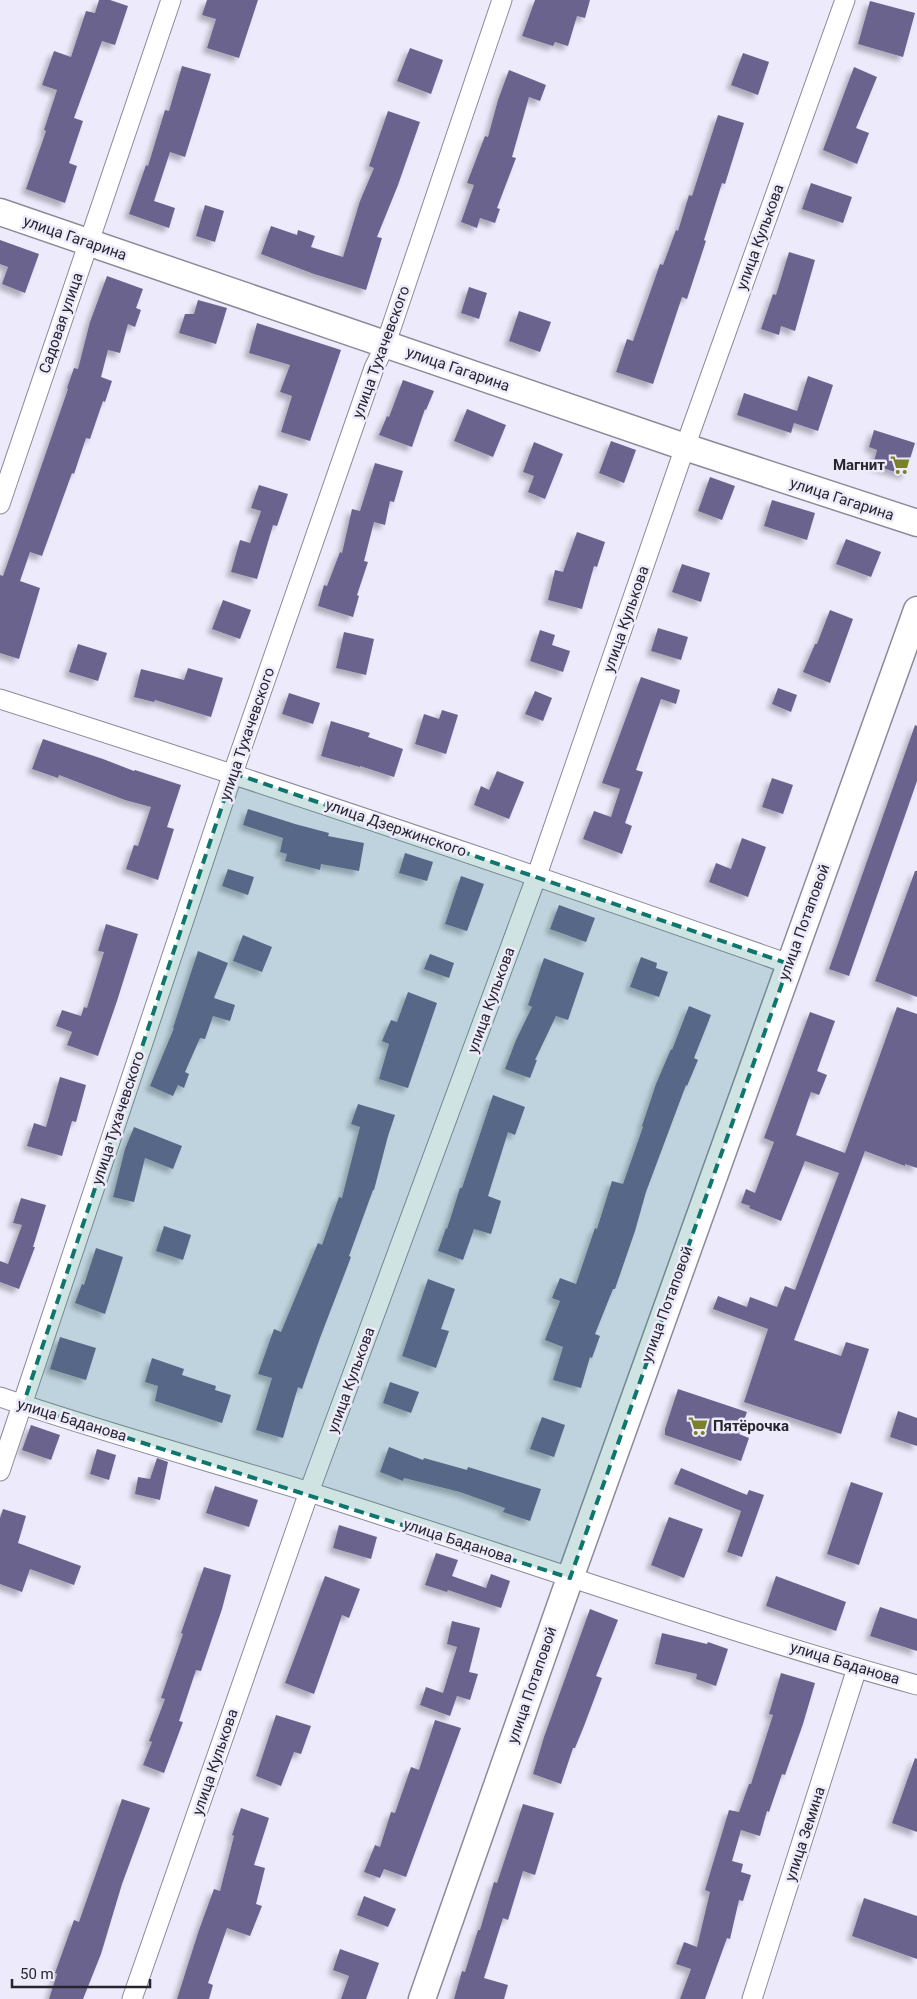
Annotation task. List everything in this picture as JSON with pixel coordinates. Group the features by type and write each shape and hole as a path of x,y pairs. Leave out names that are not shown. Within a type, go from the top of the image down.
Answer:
{"main road":[{"name":"улица Гагарина","path":"0,212 685,447 917,523"},
{"name":"улица Потаповой","path":"422,1999 570,1578 917,610"}],"street":[{"name":"Садовая улица","path":"0,504 171,0"},
{"name":"улица Тухачевского","path":"0,1471 233,773 374,368 386,343 502,0"},
{"name":"улица Кулькова","path":"132,1999 309,1492 537,875 685,447 845,0"},
{"name":"улица Дзержинского","path":"0,699 233,773 537,875 789,964"},
{"name":"улица Баданова","path":"0,1397 309,1492 570,1578 917,1685"},
{"name":"улица Земина","path":"752,1999 857,1668"}],"highlighted area":[{"path":"233,773 789,964 570,1578 23,1405"}],"building":[{"path":"99,0 110,0 128,6 115,45 102,41 74,118 83,121 69,163 77,166 65,203 26,189 46,131 44,130 57,90 42,85 54,51 71,57 86,11 95,13"},
{"path":"207,0 258,0 239,58 207,48 216,19 202,15"},
{"path":"535,0 590,0 585,18 577,16 568,46 555,42 553,46 522,36"},
{"path":"870,1 915,13 903,57 858,44"},
{"path":"410,48 443,60 431,94 397,81"},
{"path":"743,53 769,62 758,95 731,85"},
{"path":"182,66 211,74 185,157 170,152 154,201 175,208 169,228 129,214 146,165 148,166 165,110 169,111"},
{"path":"854,67 877,77 856,128 869,133 857,164 823,150"},
{"path":"509,70 546,85 540,101 529,97 512,157 516,158 497,208 500,209 495,223 480,218 477,228 461,222 474,185 467,183 485,136 488,137 498,100"},
{"path":"388,111 420,122 377,237 382,238 366,290 314,274 261,254 271,226 297,235 298,230 315,236 311,247 343,257 360,201 374,168 369,166"},
{"path":"718,115 744,123 725,184 722,183 687,299 682,297 653,384 616,372 627,339 633,341 660,264 663,265 676,230 678,231 689,195 692,196"},
{"path":"811,183 852,197 843,223 802,209"},
{"path":"205,205 224,211 215,242 196,236"},
{"path":"0,240 39,254 25,293 2,284 8,267 0,264"},
{"path":"789,252 815,260 795,331 781,326 779,335 761,329 773,294 776,295"},
{"path":"107,276 143,289 136,308 141,310 135,327 128,324 120,353 108,350 101,377 112,381 105,402 103,401 90,439 86,438 42,556 30,552 20,581 40,588 19,659 0,653 0,575 3,576 74,368 78,369 90,322"},
{"path":"469,287 487,293 479,319 461,313"},
{"path":"198,300 227,308 216,344 179,333 185,314 194,314"},
{"path":"519,311 551,322 540,352 509,341"},
{"path":"257,323 341,350 310,441 281,432 292,396 280,392 290,365 249,353"},
{"path":"808,376 833,385 818,431 794,423 791,433 737,415 744,393 797,411"},
{"path":"403,380 434,391 425,409 412,447 379,435 387,416 389,417"},
{"path":"467,409 506,425 493,457 454,441"},
{"path":"874,430 915,443 905,475 873,465 877,450 869,447"},
{"path":"611,441 636,450 624,483 599,473"},
{"path":"534,442 563,454 545,499 528,492 534,476 523,472"},
{"path":"375,463 403,471 394,502 390,501 385,525 374,522 364,561 368,562 357,595 359,596 353,617 318,606 324,585 327,586 340,552 342,553 352,509 360,511"},
{"path":"710,477 735,486 722,520 698,511"},
{"path":"259,485 288,494 277,526 273,525 257,579 231,572 240,540 250,543 261,511 251,508"},
{"path":"772,500 815,513 807,540 764,526"},
{"path":"577,532 605,542 597,567 594,566 582,609 548,600 555,570 563,572"},
{"path":"846,539 881,552 871,577 836,564"},
{"path":"682,564 710,573 701,602 672,592"},
{"path":"223,600 251,610 240,639 212,629"},
{"path":"830,610 853,619 830,683 803,672 815,644 817,644"},
{"path":"658,628 688,637 681,660 651,651"},
{"path":"540,630 555,635 552,645 570,651 563,672 530,661"},
{"path":"344,632 374,639 366,675 336,668"},
{"path":"78,644 107,653 98,681 69,672"},
{"path":"188,668 223,678 211,717 155,700 154,702 134,697 141,669 184,680"},
{"path":"641,677 680,690 676,704 661,699 636,770 643,772 625,823 632,826 622,854 583,839 594,811 611,817 620,789 602,783"},
{"path":"778,688 797,695 791,712 772,704"},
{"path":"535,691 552,698 543,721 525,714"},
{"path":"289,693 320,703 313,724 282,714"},
{"path":"442,710 458,715 446,754 415,744 424,714 439,719"},
{"path":"331,721 370,733 368,737 403,749 394,777 321,756"},
{"path":"915,725 917,726 917,781 849,976 829,969"},
{"path":"43,739 134,771 181,785 167,827 174,829 158,880 126,869 134,845 138,846 151,807 125,800 59,775 58,778 32,769"},
{"path":"497,771 524,782 509,819 474,805 481,786 489,790"},
{"path":"772,778 793,785 783,814 762,807"},
{"path":"248,809 329,833 328,836 364,843 359,871 321,864 320,870 285,861 287,854 280,852 283,838 243,825"},
{"path":"742,838 766,847 748,897 709,882 716,863 731,869"},
{"path":"405,853 433,862 427,881 399,873"},
{"path":"228,869 254,877 248,895 222,886"},
{"path":"915,871 917,871 917,997 875,981"},
{"path":"461,876 484,884 467,931 445,924"},
{"path":"559,905 595,918 586,942 550,929"},
{"path":"106,924 138,934 98,1056 67,1045 72,1032 56,1026 62,1010 81,1016 84,1007 87,1008 104,952 98,951"},
{"path":"243,935 272,947 262,972 233,961"},
{"path":"198,951 228,963 214,998 235,1005 230,1021 213,1016 205,1039 200,1038 185,1072 189,1074 184,1088 178,1085 173,1096 150,1086 174,1028"},
{"path":"430,954 454,963 449,978 424,969"},
{"path":"641,957 657,963 656,968 668,972 659,997 630,987"},
{"path":"544,958 584,973 568,1020 556,1016 535,1060 537,1060 530,1078 505,1069 532,1007 528,1005"},
{"path":"408,992 437,1003 408,1088 379,1079 389,1044 382,1041 391,1020 397,1022"},
{"path":"689,1006 711,1015 694,1058 698,1060 686,1085 646,1192 615,1289 613,1289 595,1334 600,1336 592,1358 590,1357 581,1388 553,1380 563,1347 545,1340 560,1301 552,1298 560,1278 576,1284 595,1228 597,1229 612,1181 623,1184 656,1084"},
{"path":"897,1007 917,1014 917,1168 905,1164 905,1166 865,1151 794,1340 841,1356 846,1342 869,1349 841,1434 744,1402 768,1329 713,1309 718,1296 747,1307 750,1297 777,1307 785,1286 795,1290 839,1173 805,1161 781,1221 741,1203 746,1189 755,1193 774,1142 764,1138 810,1012 835,1021 817,1071 827,1075 819,1095 811,1092 796,1135 845,1153"},
{"path":"60,1077 86,1085 76,1122 72,1121 62,1156 27,1146 34,1123 46,1127"},
{"path":"493,1095 525,1107 515,1135 508,1132 488,1196 501,1201 491,1234 474,1229 463,1260 438,1251 460,1188 462,1188"},
{"path":"358,1104 395,1115 374,1190 349,1256 351,1257 302,1389 298,1387 283,1438 256,1430 272,1378 258,1374 274,1329 281,1332 318,1243 322,1245 339,1197 342,1198 360,1127 351,1124"},
{"path":"134,1127 182,1146 173,1169 145,1158 134,1202 113,1197 125,1149"},
{"path":"21,1198 46,1205 33,1247 35,1247 19,1289 0,1282 0,1261 8,1264 22,1225 13,1223"},
{"path":"164,1226 191,1235 183,1260 156,1251"},
{"path":"96,1248 123,1257 105,1314 75,1303 82,1284 84,1285"},
{"path":"428,1279 455,1289 441,1329 449,1331 436,1368 402,1356"},
{"path":"60,1337 96,1348 86,1380 50,1369"},
{"path":"152,1358 184,1369 182,1375 216,1386 215,1390 231,1395 222,1423 155,1401 158,1386 145,1382"},
{"path":"390,1382 419,1392 411,1413 383,1403"},
{"path":"678,1389 747,1412 739,1434 749,1438 741,1461 665,1435 665,1429"},
{"path":"898,1411 917,1418 917,1446 890,1437"},
{"path":"542,1417 565,1425 554,1457 530,1449"},
{"path":"31,1425 60,1435 51,1460 22,1450"},
{"path":"389,1447 423,1460 424,1458 467,1470 468,1467 541,1489 530,1521 503,1512 505,1508 460,1492 404,1478 403,1481 380,1472"},
{"path":"97,1449 116,1455 109,1480 90,1474"},
{"path":"157,1458 168,1462 160,1500 135,1494 138,1477 150,1479"},
{"path":"681,1468 747,1495 749,1490 764,1495 742,1557 727,1552 741,1511 674,1484"},
{"path":"851,1482 883,1493 859,1565 827,1554"},
{"path":"215,1486 258,1500 249,1527 206,1513"},
{"path":"3,1509 26,1516 18,1543 81,1566 74,1585 30,1569 22,1592 0,1584 0,1518"},
{"path":"669,1517 703,1529 684,1578 651,1565"},
{"path":"339,1525 377,1537 371,1559 333,1548"},
{"path":"436,1553 458,1560 452,1576 486,1588 491,1574 510,1581 501,1608 448,1590 447,1592 425,1585"},
{"path":"204,1567 231,1575 222,1609 201,1671 196,1670 179,1721 183,1722 164,1773 143,1765 152,1742 149,1741 165,1699 161,1698 183,1634 181,1633"},
{"path":"325,1576 360,1589 349,1618 342,1615 314,1694 285,1683"},
{"path":"776,1576 846,1602 836,1631 766,1606"},
{"path":"880,1607 917,1619 917,1651 870,1636"},
{"path":"590,1609 618,1620 596,1676 602,1678 575,1748 573,1748 561,1784 533,1774 544,1737"},
{"path":"452,1621 480,1628 469,1672 478,1674 470,1700 457,1696 450,1716 420,1705 426,1687 443,1693 457,1647 447,1644"},
{"path":"662,1633 707,1644 708,1642 728,1649 716,1686 696,1679 697,1674 655,1664"},
{"path":"781,1673 815,1683 803,1724 785,1775 782,1774 769,1812 767,1811 760,1836 741,1830 732,1861 743,1864 741,1872 751,1875 743,1901 739,1900 730,1939 727,1938 705,1999 680,1999 691,1969 676,1964 684,1942 697,1947 710,1892 705,1890 729,1810 739,1812 749,1784 751,1784 773,1715 769,1714"},
{"path":"276,1715 311,1726 301,1754 294,1752 281,1786 256,1776"},
{"path":"435,1720 461,1728 406,1877 384,1869 380,1878 364,1872 375,1845 380,1847 391,1812 395,1813 411,1767 419,1770"},
{"path":"915,1758 917,1759 917,1832 892,1823"},
{"path":"122,1799 150,1808 122,1884 101,1954 83,1999 49,1999 57,1974 55,1973 74,1920 79,1922"},
{"path":"523,1804 554,1813 535,1875 523,1871 508,1920 503,1918 484,1978 508,1985 504,1999 454,1999 462,1971 465,1972 478,1930 480,1930 494,1882 497,1883"},
{"path":"241,1808 269,1818 254,1865 265,1868 256,1904 262,1906 250,1936 227,1928 208,1983 213,1985 209,1999 177,1999 214,1889 220,1891 234,1836 232,1835"},
{"path":"364,1896 396,1909 388,1927 357,1915"},
{"path":"864,1898 917,1916 917,1959 852,1936"},
{"path":"340,1949 379,1963 366,1999 341,1999 349,1976 333,1970"}],"place":[{"name":"Магнит","path":"900,465"},
{"name":"Пятёрочка","path":"698,1426"}]}
